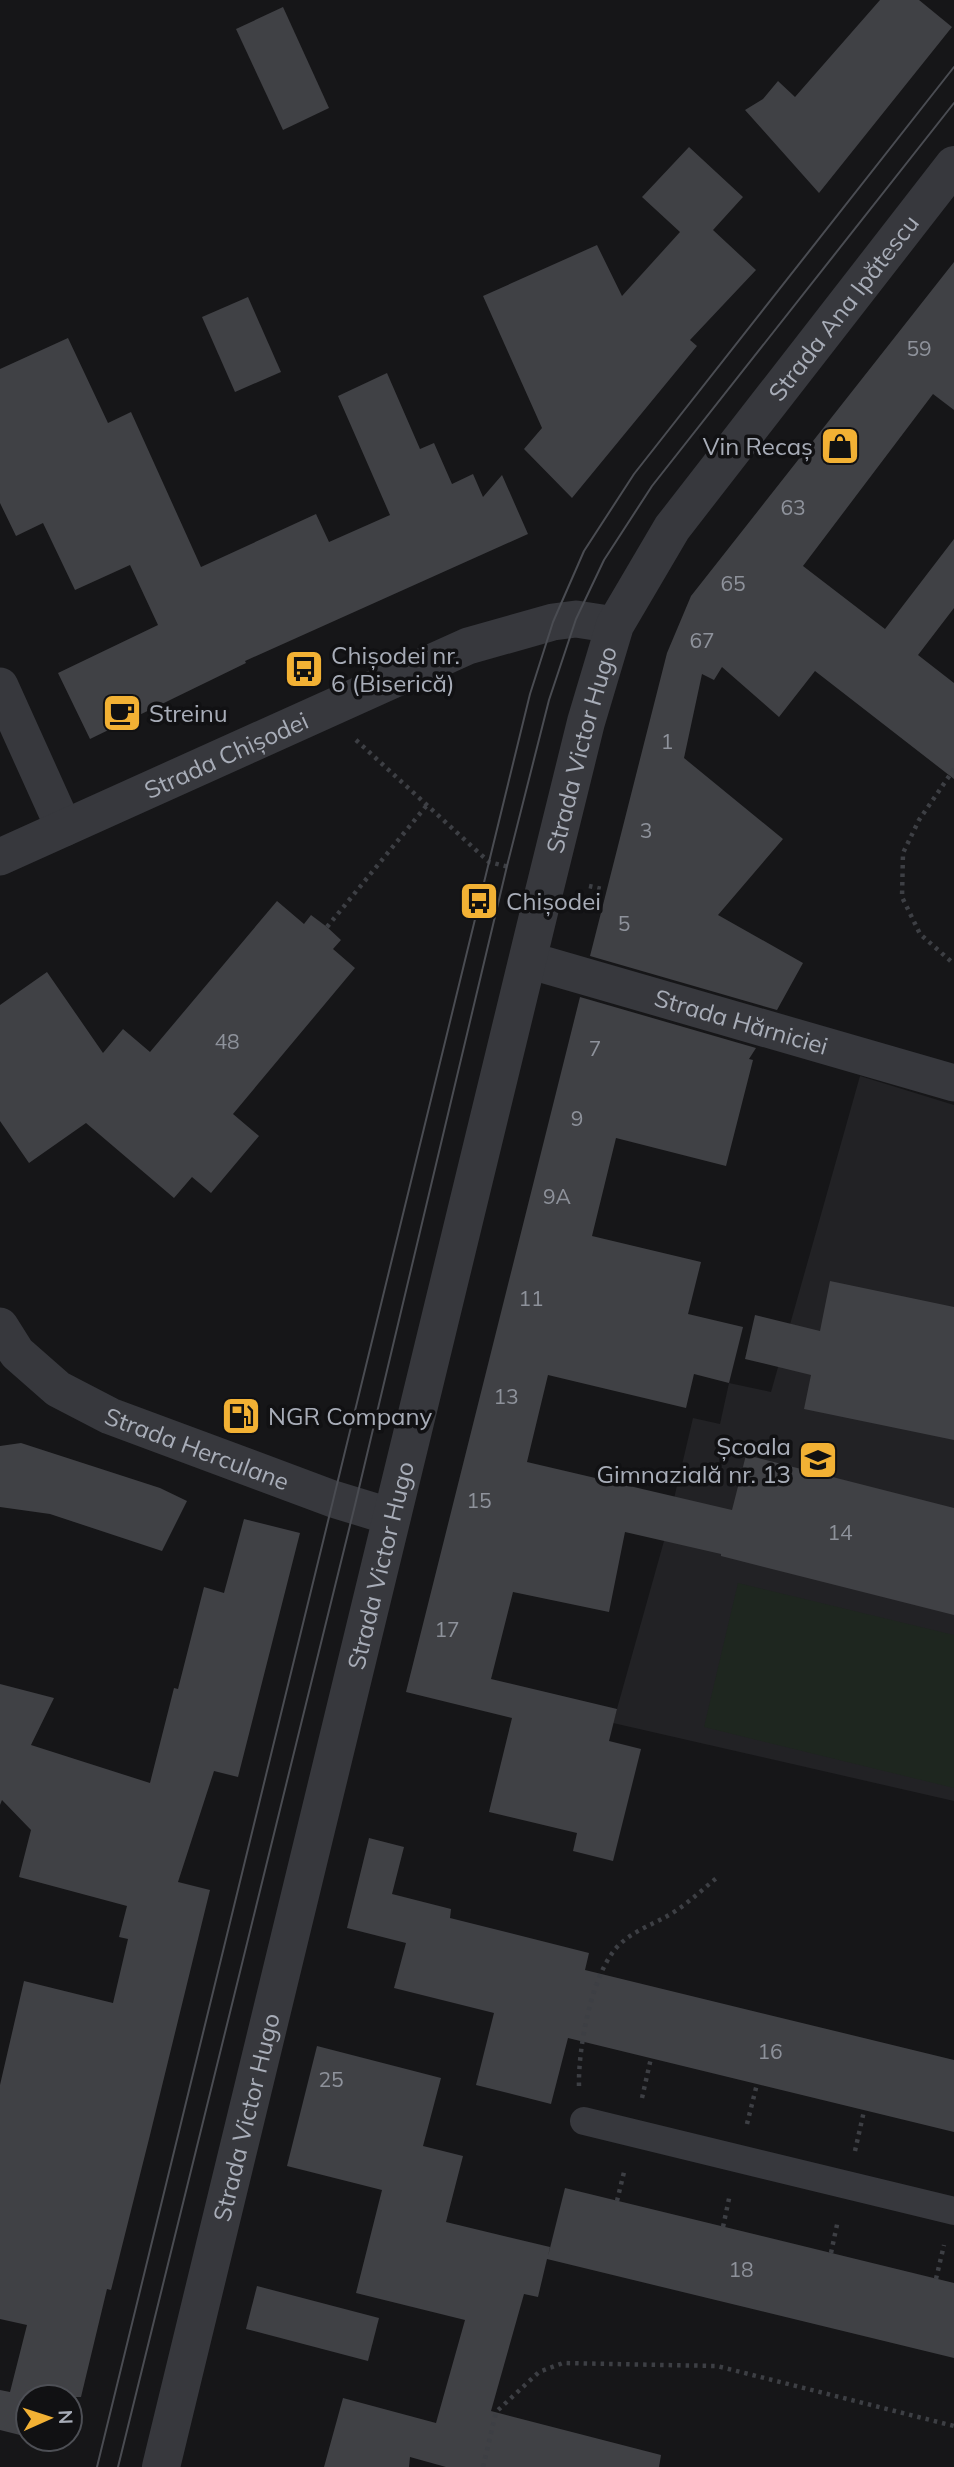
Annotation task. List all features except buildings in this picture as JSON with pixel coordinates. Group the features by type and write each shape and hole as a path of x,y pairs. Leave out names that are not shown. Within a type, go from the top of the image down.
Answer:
{"street":[{"name":"Strada Ana Ipătescu","path":"615,625 672,528 954,165"},
{"name":"Strada Chișodei","path":"0,857 468,646 553,622 576,619 615,625"},
{"name":"Strada Victor Hugo","path":"161,2467 586,722 615,625"},
{"path":"0,686 64,828"},
{"name":"Strada Hărniciei","path":"528,960 954,1083"},
{"name":"Strada Herculane","path":"6,1351 58,1389 110,1416 332,1499 392,1517"},
{"path":"583,2121 954,2211"}],"path":[{"path":"324,710 488,862 602,889"},
{"path":"954,769 919,820 903,853 902,897 920,934 954,964"},
{"path":"327,927 427,805"},
{"path":"583,2121 578,2065 602,1969 618,1945 638,1930 676,1911 719,1877"},
{"path":"483,2467 496,2412 539,2372 563,2363 717,2366 954,2426"}],"shaded area":[{"name":"Școala Gimnazială nr. 13","path":"860,1076 954,1105 954,1801 613,1723 664,1541 693,1418 720,1424 729,1383 771,1392"},
{"path":"738,1583 954,1635 954,1788 704,1727"}],"tram line":[{"path":"97,2467 530,694 553,622 584,551 634,474 954,67"},
{"path":"118,2467 355,1505 507,866 549,700 576,619 604,560 652,486 954,103"}],"place":[{"name":"Vin Recaș","path":"840,446"},
{"name":"Chișodei nr. 6 (Biserică)","path":"304,669"},
{"name":"Streinu","path":"122,713"},
{"name":"Chișodei","path":"479,901"},
{"name":"NGR Company","path":"241,1416"},
{"name":"Școala Gimnazială nr. 13","path":"818,1460"}]}
